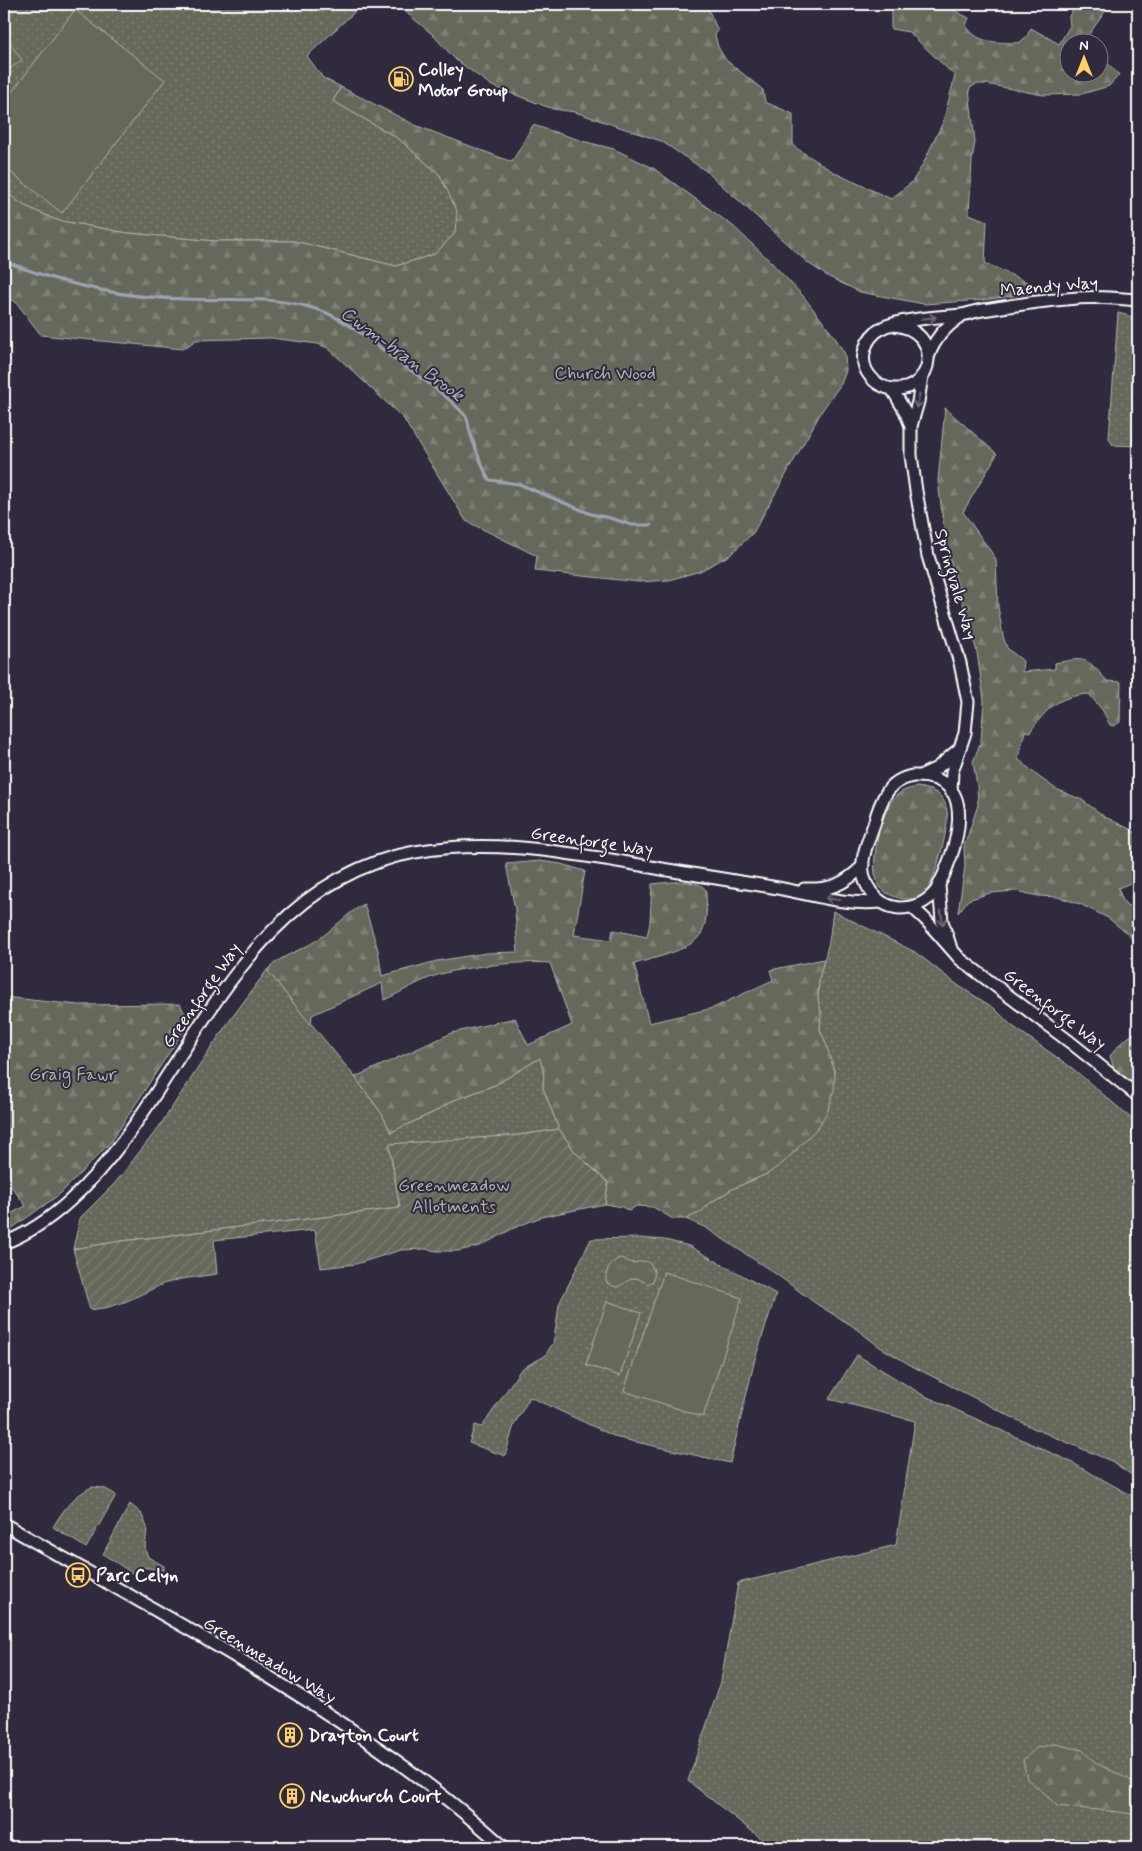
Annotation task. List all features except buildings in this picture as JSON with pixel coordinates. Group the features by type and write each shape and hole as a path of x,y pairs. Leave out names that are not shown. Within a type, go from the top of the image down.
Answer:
{"street":[{"name":"Maendy Way","path":"892,389 877,383 865,368 865,346 874,333 882,328 916,320 1068,298 1138,300"},
{"name":"Maendy Way","path":"922,376 927,367 928,357 934,341 949,324 964,314"},
{"path":"894,324 905,326 918,334 927,346 928,357"},
{"path":"892,389 909,387 922,376"},
{"name":"Springvale Way","path":"922,376 918,402 911,426 911,455 922,530 960,663 968,702 965,733 952,772 951,791"},
{"name":"Springvale Way","path":"892,389 905,411 911,426"},
{"path":"920,776 937,768 959,749"},
{"path":"881,902 867,885 862,867 876,817 887,792 903,778 920,776 932,776 943,782 951,791"},
{"name":"Greenforge Way","path":"4,1243 25,1232 64,1206 101,1170 146,1110 197,1027 230,979 257,947 286,918 318,893 360,869 412,852 470,846 503,846 611,860 824,898 867,904 881,902 894,907 912,907 931,897 939,885 954,847 960,821 959,807 951,791"},
{"name":"Greenforge Way","path":"775,888 815,890 827,888 847,881 862,867"},
{"name":"Greenforge Way","path":"939,885 942,921 951,949"},
{"name":"Greenforge Way","path":"912,907 971,968 1138,1096"},
{"name":"Greenmeadow Way","path":"4,1524 142,1602 281,1685 355,1732 435,1789 504,1847"}],"green space":[{"path":"11,4 363,4 307,56 323,78 341,87 333,101 399,139 440,175 458,211 455,233 435,254 396,266 294,241 215,241 128,233 56,220 21,204 4,190 4,8"},
{"path":"399,4 706,4 718,31 715,35 718,47 726,60 763,90 765,102 793,114 793,146 835,173 891,199 912,182 922,166 943,122 955,76 909,32 891,29 891,14 900,4 941,4 969,18 966,25 971,31 976,36 989,41 1019,43 1027,36 1031,28 1059,44 1060,42 1060,82 1110,82 1110,66 1119,75 1109,86 1082,94 1043,95 986,84 976,84 969,89 975,142 969,214 987,221 985,263 1033,285 1033,293 983,300 924,304 860,292 829,277 808,263 706,171 661,141 575,112 553,109 492,86 456,60 432,34 402,9"},
{"path":"1077,4 1106,4 1109,6 1091,32 1066,32 1070,26 1069,16"},
{"path":"75,10 165,80 62,213 4,167 4,102"},
{"path":"6,38 22,60 4,73 4,40"},
{"name":"Church Wood","path":"341,87 415,125 512,162 533,125 614,149 653,168 733,226 804,297 845,354 846,371 841,384 823,409 753,533 730,555 700,571 669,580 639,582 535,571 537,556 466,521 403,418 328,348 318,344 271,338 196,340 183,349 41,335 16,302 4,297 4,190 21,204 56,220 128,233 215,241 294,241 396,266 435,254 455,233 457,211 440,175 399,139 333,101"},
{"path":"1118,313 1138,318 1138,446 1113,445 1109,439"},
{"path":"945,408 997,454 963,512 996,559 998,607 1003,636 1007,648 1023,661 1022,672 1055,669 1055,663 1080,660 1090,663 1107,681 1121,682 1120,722 1114,726 1110,725 1103,711 1089,694 1069,697 1048,710 1030,732 1025,731 1018,759 1056,789 1082,800 1105,817 1138,833 1138,880 1118,888 1123,901 1128,906 1138,903 1138,946 1128,934 1108,918 1080,904 1058,897 1038,896 1016,891 990,893 968,900 958,913 965,866 964,847 978,805 973,762 981,741 984,700 977,652 946,545 938,481"},
{"path":"918,787 928,789 940,795 945,802 947,816 942,847 931,882 923,895 907,899 895,897 880,887 875,874 875,855 879,832 892,801 902,792"},
{"path":"540,861 561,864 585,871 574,935 611,940 613,930 647,937 650,922 652,884 689,882 696,883 706,890 706,920 699,937 683,948 634,964 649,1023 713,1008 773,980 770,970 824,959 819,979 820,1030 835,1073 834,1090 828,1110 819,1126 783,1163 767,1174 732,1189 710,1203 701,1212 686,1219 673,1219 653,1207 636,1206 629,1211 622,1207 605,1204 608,1182 575,1152 559,1129 543,1088 544,1075 540,1058 495,1085 454,1100 434,1112 391,1132 382,1114 355,1077 452,1033 515,1018 528,1045 572,1025 550,963 510,963 453,971 427,979 384,1000 382,983 312,1015 311,1025 267,970 278,961 317,940 351,912 364,904 378,950 382,976 437,961 486,953 518,952 515,909 506,864"},
{"path":"833,911 915,952 959,986 994,1008 1011,1025 1072,1068 1138,1124 1138,1192 1133,1204 1138,1218 1138,1479 1111,1461 1033,1428 912,1366 880,1347 851,1325 818,1305 776,1274 706,1228 686,1219 701,1212 710,1203 732,1189 767,1174 797,1150 825,1041 820,1030 819,979 829,942"},
{"path":"267,970 355,1077 382,1114 391,1132 434,1112 454,1100 495,1085 540,1058 544,1075 543,1088 559,1129 520,1135 389,1145 400,1208 122,1241 73,1249 80,1218 116,1182 159,1127 225,1027"},
{"name":"Graig Fawr","path":"4,997 78,1005 180,1004 189,1022 111,1142 60,1194 4,1234 4,1217 26,1206 4,1177"},
{"path":"1138,1030 1138,1075 1131,1081 1114,1069 1110,1056 1121,1043"},
{"name":"Greenmeadow Allotments","path":"559,1129 575,1152 608,1183 605,1204 541,1217 514,1228 480,1246 458,1251 401,1250 356,1264 321,1268 315,1230 214,1240 217,1274 181,1279 163,1284 127,1301 109,1307 90,1310 73,1249 122,1241 400,1208 389,1144 520,1135"},
{"path":"639,1238 665,1240 689,1246 776,1294 755,1359 730,1463 618,1438 530,1397 514,1425 505,1456 469,1443 475,1425 482,1427 521,1369 545,1356 553,1343 559,1304 591,1239"},
{"path":"621,1258 632,1263 644,1261 650,1264 654,1272 653,1281 648,1284 638,1278 633,1278 616,1287 607,1283 606,1276 611,1264"},
{"path":"664,1272 742,1298 703,1417 624,1391"},
{"path":"607,1301 641,1313 620,1376 586,1365"},
{"path":"857,1355 923,1395 1067,1460 1138,1499 1138,1847 772,1847 688,1781 721,1681 738,1583 896,1545 915,1421 829,1399"},
{"path":"92,1487 104,1488 116,1495 86,1548 53,1527 69,1504"},
{"path":"130,1504 141,1513 147,1527 145,1549 148,1557 164,1566 164,1570 140,1567 132,1573 103,1554"},
{"path":"1055,1744 1082,1750 1096,1763 1138,1784 1138,1810 1133,1814 1057,1806 1027,1779 1023,1760 1036,1748"}],"waterway":[{"name":"Cwm-bran Brook","path":"4,261 70,283 115,293 161,298 267,300 300,305 327,313 349,325 441,393 466,416 479,457 490,480 519,484 591,514 632,525 651,525"}],"place":[{"name":"Colley Motor Group","path":"401,79"},
{"name":"Parc Celyn","path":"78,1575"},
{"name":"Drayton Court","path":"290,1735"},
{"name":"Newchurch Court","path":"292,1796"}]}
